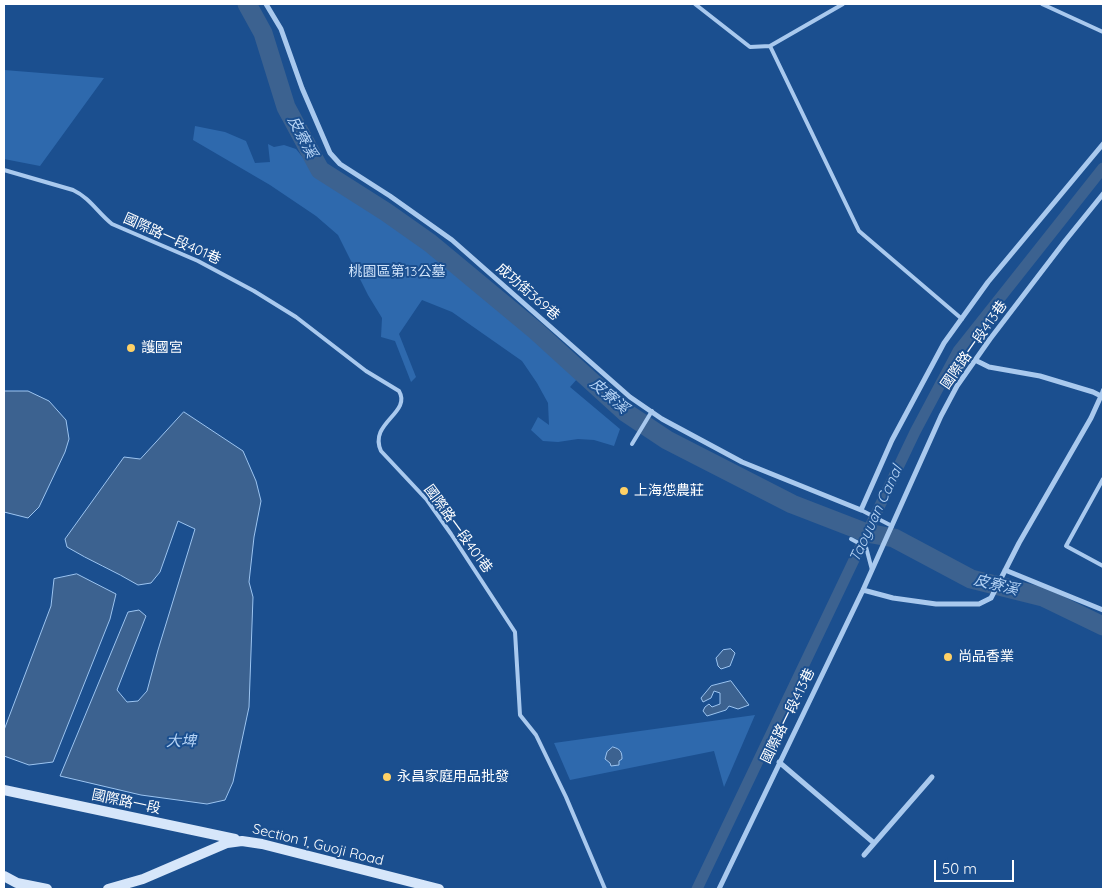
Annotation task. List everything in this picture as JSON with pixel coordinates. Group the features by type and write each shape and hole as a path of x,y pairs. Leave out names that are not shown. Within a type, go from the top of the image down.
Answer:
{"street":[{"name":"成功街369巷","path":"266,4 281,29 302,88 330,153 340,164 390,196 452,240 630,397 652,412 742,462 861,510"},
{"path":"861,510 892,440 944,343 988,282 1103,144"},
{"name":"國際路一段413巷","path":"719,889 863,590 941,416 957,386 1065,241 1103,194"},
{"path":"863,590 893,598 936,604 979,604 991,598 1091,418 1101,396 1040,376 989,367 975,360"},
{"path":"1004,572 1103,610"},
{"path":"779,762 874,844"},
{"path":"864,855 932,777"},
{"name":"國際路一段","path":"4,790 242,841"},
{"name":"Section 1, Guoji Road","path":"108,889 143,879 227,843 242,841 262,844 439,889"},
{"path":"4,876 15,886 47,889"}],"lane":[{"path":"695,4 750,47 770,46 843,4"},
{"path":"1042,4 1103,32"},
{"path":"770,46 859,231 962,319"},
{"name":"國際路一段401巷","path":"4,170 73,190 83,195 112,224 198,261 254,292 296,317 366,371 399,391 402,402 379,434 378,443 381,450 426,500 451,534 515,632 520,715 536,736 554,771 605,889"},
{"path":"1101,396 1103,390"},
{"path":"1097,404 1103,407"},
{"path":"632,444 652,412"},
{"path":"1103,479 1066,546 1103,566"},
{"path":"861,510 892,526"},
{"path":"851,538 866,547 872,570"}],"green space":[{"path":"4,70 104,78 40,166 4,159"},
{"name":"桃園區第13公墓","path":"195,126 225,132 246,141 255,163 270,162 268,144 274,147 284,145 296,149 318,176 428,248 562,362 578,378 570,387 620,429 614,446 594,440 543,441 531,430 538,417 549,425 548,403 522,361 452,312 422,300 399,334 416,377 411,382 395,341 381,337 382,318 368,295 338,235 316,216 270,185 193,140"},
{"path":"755,715 724,787 714,751 570,780 554,743"}],"water":[{"path":"4,391 28,391 49,401 66,420 69,439 65,452 39,507 28,518 4,512"},
{"name":"大埤","path":"184,412 243,451 256,481 261,501 254,537 249,582 253,597 249,707 233,782 225,800 207,804 141,795 60,776 128,612 139,610 146,616 117,690 127,702 138,701 147,691 195,529 178,521 160,572 151,583 138,585 67,547 65,539 124,457 140,459"},
{"path":"77,574 116,594 110,619 53,762 29,765 4,756 4,730 51,606 54,579"},
{"path":"731,649 735,653 730,666 721,669 716,658 723,650"},
{"path":"731,681 749,705 738,709 729,706 726,710 707,716 703,711 705,707 709,704 712,707 720,704 720,693 714,691 711,698 703,702 701,698 711,686"},
{"path":"613,747 620,751 622,759 619,761 619,765 611,766 605,759 607,752"}],"waterway":[{"name":"皮寮溪","path":"247,4 263,33 286,107 320,170 430,243 536,331 625,412 667,440 792,504 867,533 894,538 971,579 1043,597 1103,626"},
{"name":"Taoyuan Canal","path":"697,889 915,432 958,351 1103,168"}],"place":[{"name":"護國宮","path":"131,348"},
{"name":"上海怹農莊","path":"624,491"},
{"name":"尚品香業","path":"948,657"},
{"name":"永昌家庭用品批發","path":"387,777"}]}
